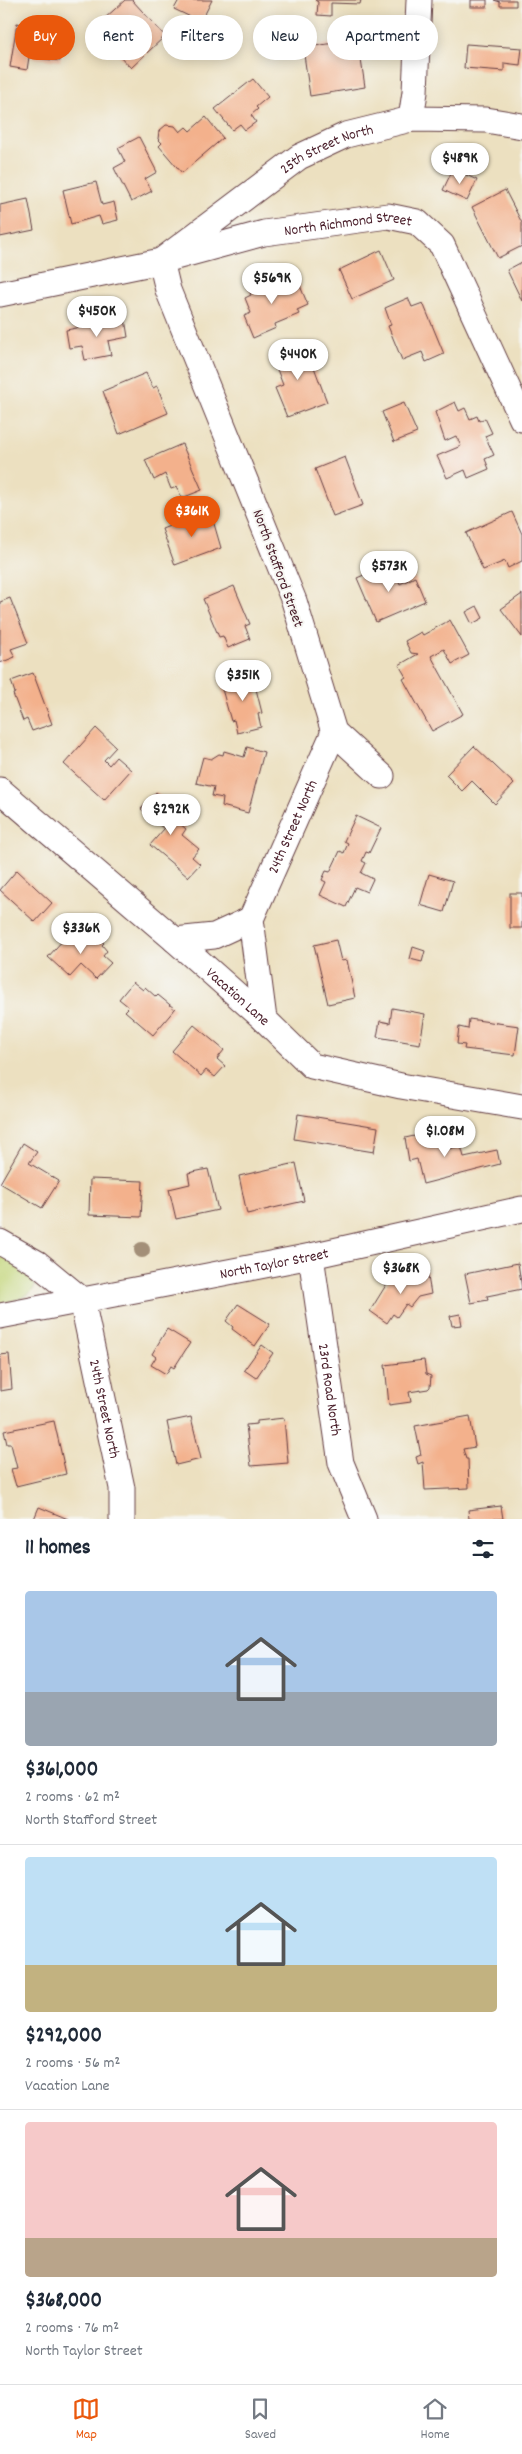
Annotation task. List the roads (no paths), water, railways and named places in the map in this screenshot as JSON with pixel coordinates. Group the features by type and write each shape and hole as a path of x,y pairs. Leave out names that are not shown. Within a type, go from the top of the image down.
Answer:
{"street":[{"path":"411,119 415,92 419,0"},
{"name":"25th Street North","path":"161,261 299,157 346,135 411,119 486,120 522,126"},
{"name":"North Richmond Street","path":"264,233 388,216 417,222 442,246 522,419"},
{"name":"25th Street North","path":"0,294 161,261 264,233"},
{"name":"North Stafford Street","path":"161,261 168,290 294,601 334,732"},
{"path":"334,732 382,776"},
{"name":"24th Street North","path":"251,919 334,732"},
{"name":"Vacation Lane","path":"0,790 175,940 264,1019 312,1066 401,1086 522,1107"},
{"path":"175,940 214,936 251,919 264,1019"},
{"name":"North Taylor Street","path":"0,1316 311,1256 522,1209"},
{"path":"0,1242 37,1263 82,1300"},
{"name":"23rd Road North","path":"311,1256 341,1463 364,1519"},
{"name":"24th Street North","path":"82,1300 122,1488 122,1519"}]}
